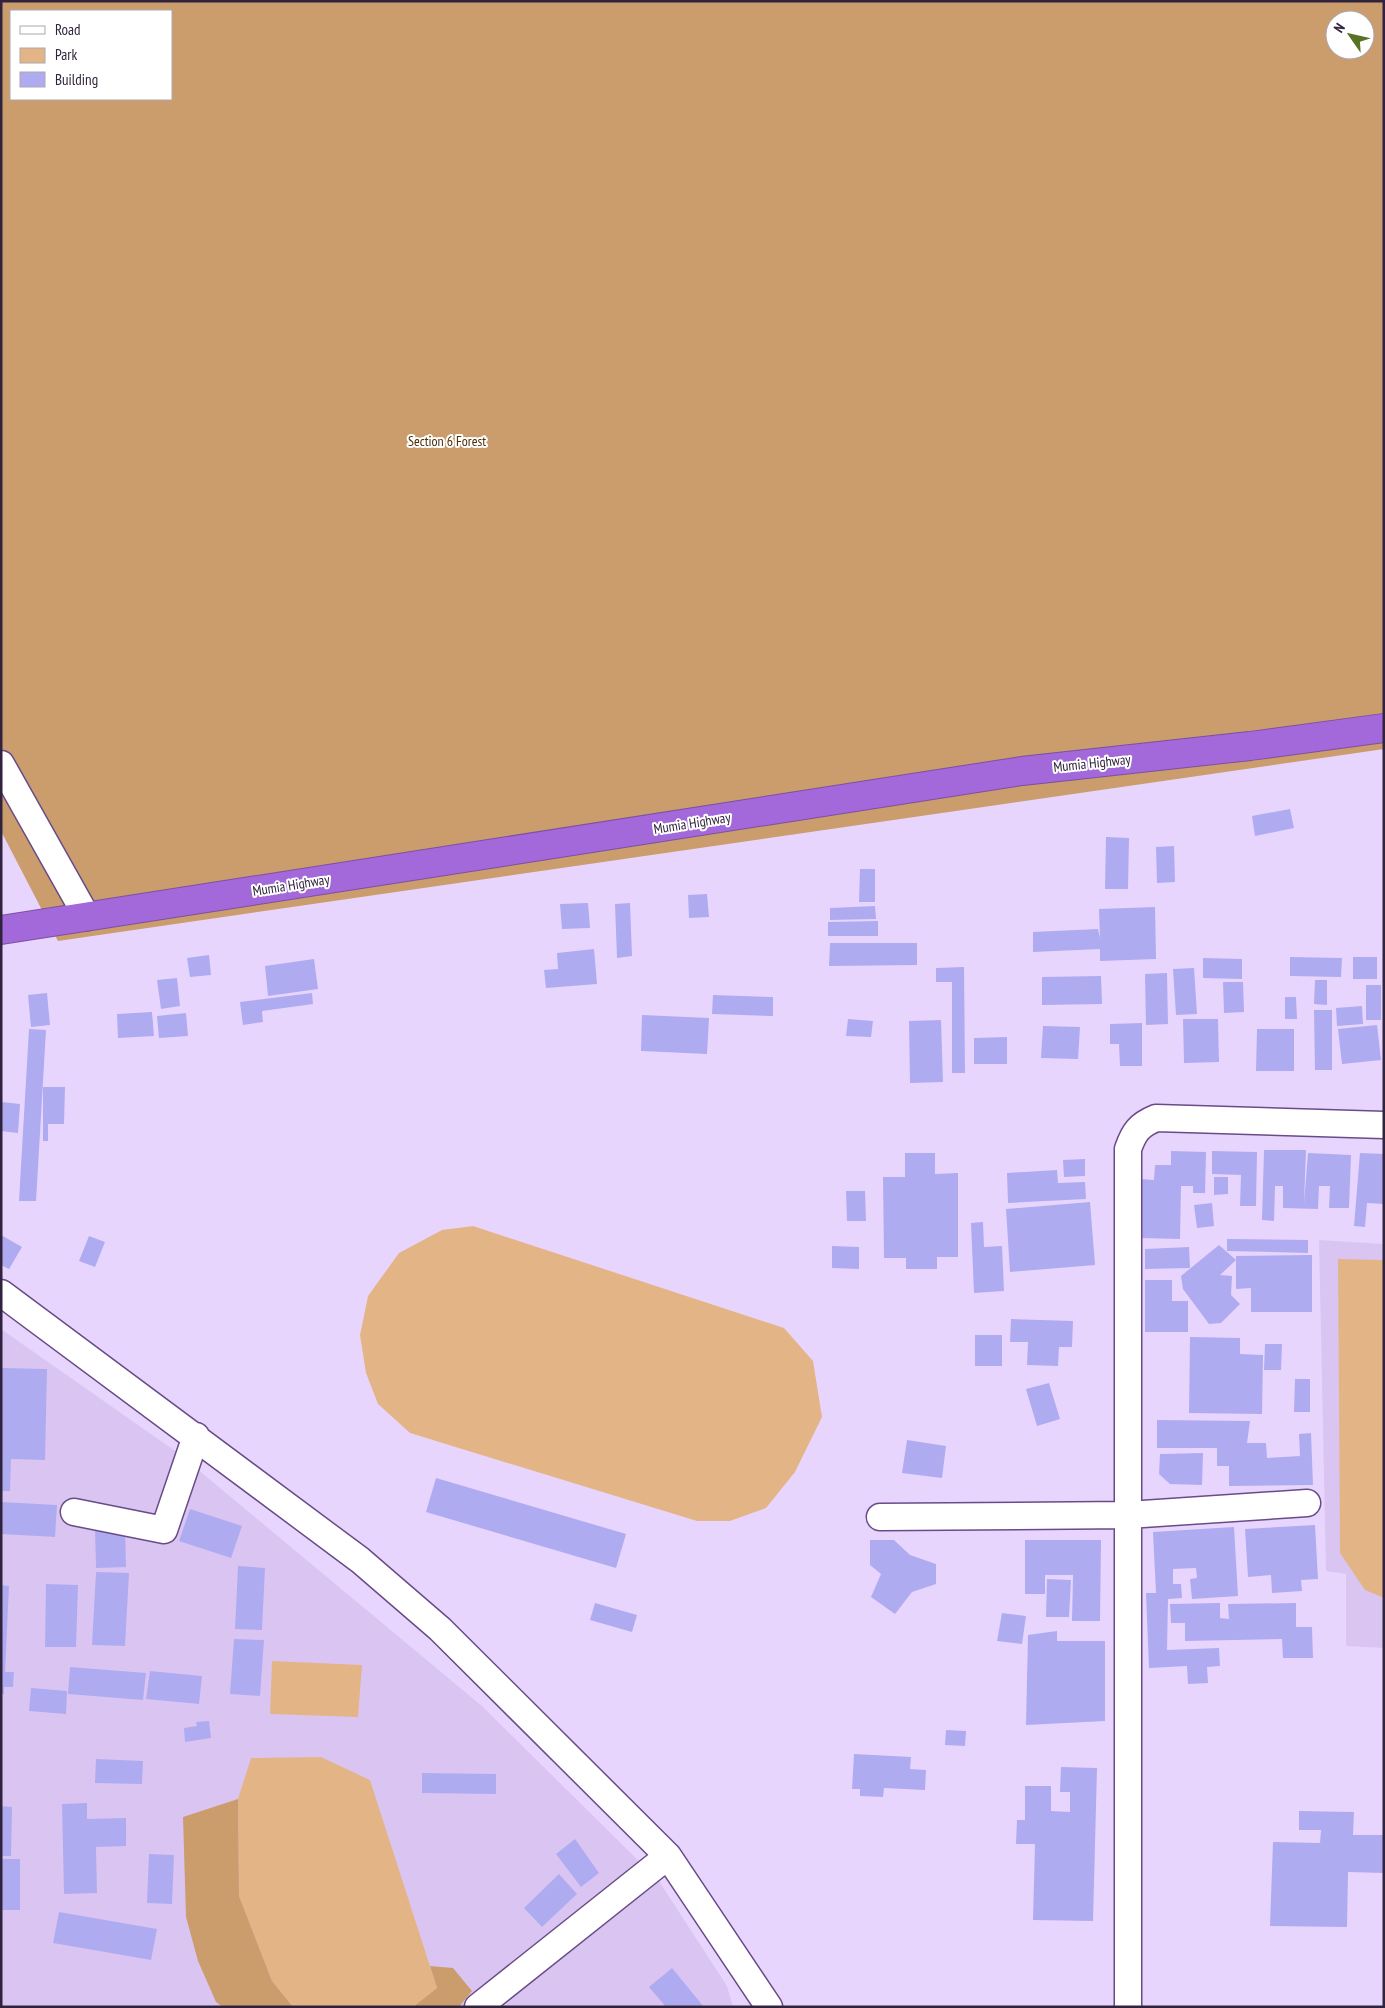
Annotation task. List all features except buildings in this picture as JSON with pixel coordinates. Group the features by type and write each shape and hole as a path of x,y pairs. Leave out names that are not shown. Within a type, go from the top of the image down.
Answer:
{"highway":[{"name":"Mumia Highway","path":"1,930 1022,771 1250,746 1384,728"}],"street":[{"path":"1,764 87,917"},
{"path":"1128,2007 1128,1149 1133,1133 1142,1124 1156,1118 1384,1125"},
{"path":"1,1293 196,1436 360,1560 440,1629 668,1856 770,2007"},
{"path":"74,1512 164,1530 196,1436"},
{"path":"880,1517 1128,1515 1307,1503"},
{"path":"478,2007 668,1856"}],"shaded area":[{"path":"1319,1240 1384,1244 1384,1648 1346,1646 1346,1574 1326,1571"},
{"path":"1,1329 178,1453 482,1706 659,1881 727,1986 733,2007 1,2007"}],"green space":[{"name":"Section 6 Forest","path":"1,1 1384,1 1384,749 58,941 1,831"},
{"path":"473,1226 784,1328 813,1361 822,1417 795,1472 766,1508 730,1521 697,1521 410,1433 378,1404 366,1373 360,1335 368,1296 399,1253 442,1230"},
{"path":"1338,1259 1384,1260 1384,1598 1365,1590 1340,1553"},
{"path":"272,1661 362,1665 358,1717 270,1714"},
{"path":"321,1757 370,1780 437,1988 413,2007 293,2007 272,1981 239,1896 238,1799 251,1758"},
{"path":"238,1799 239,1896 272,1981 293,2007 223,2007 216,2002 198,1961 186,1917 183,1817"},
{"path":"430,1966 453,1968 472,1991 459,2007 413,2007 437,1988"}]}
